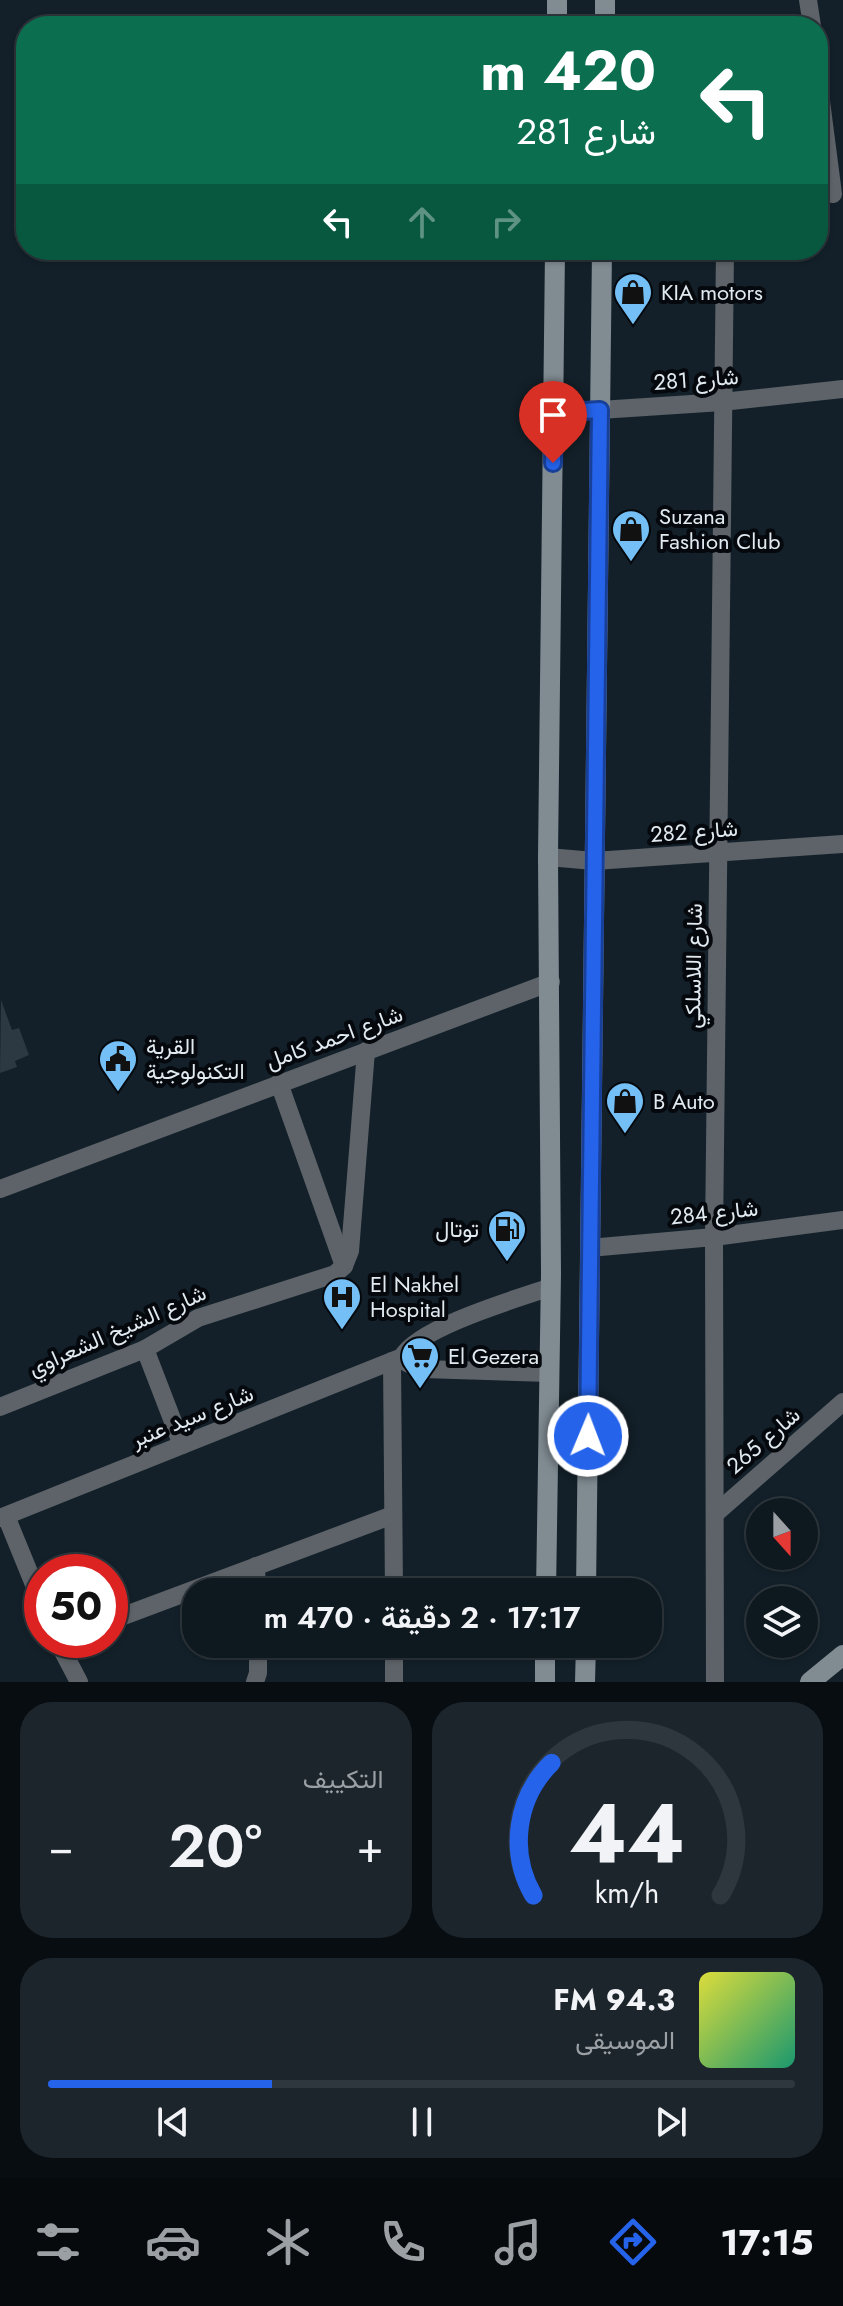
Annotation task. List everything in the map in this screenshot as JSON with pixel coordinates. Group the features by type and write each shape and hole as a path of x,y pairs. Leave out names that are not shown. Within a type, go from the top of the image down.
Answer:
{"main road":[{"path":"546,1578 551,1287 548,857 555,260"},
{"path":"586,1578 602,260"},
{"path":"810,1682 843,1655"},
{"path":"545,1658 545,1682"},
{"path":"585,1682 586,1658"}],"street":[{"path":"828,167 831,194"},
{"name":"شارع اللاسلكي","path":"715,1682 714,1237 725,260"},
{"name":"شارع 281","path":"554,403 584,411 722,402 843,389"},
{"name":"شارع 282","path":"548,857 594,861 843,844"},
{"name":"شارع احمد كامل","path":"0,1189 551,982"},
{"path":"344,1266 350,1251 366,1051"},
{"path":"279,1083 344,1266"},
{"name":"شارع 284","path":"589,1248 714,1237 843,1220"},
{"name":"شارع الشيخ الشعراوي","path":"2,1400 145,1349 198,1318 335,1274 344,1266"},
{"name":"شارع سيد عنبر","path":"3,1517 397,1359 412,1344 429,1334 551,1287"},
{"path":"145,1349 182,1445"},
{"path":"394,1578 397,1359 423,1369 550,1373"},
{"name":"شارع 265","path":"715,1514 843,1402"},
{"path":"128,1614 393,1515"},
{"path":"3,1517 24,1564"},
{"path":"256,1566 256,1578"},
{"path":"67,1658 79,1682"},
{"path":"255,1682 258,1658"},
{"path":"394,1658 394,1682"}],"building":[{"path":"1,1000 12,1030 19,1028 29,1055 15,1061 17,1067 0,1073"}],"place":[{"name":"KIA motors","path":"633,326"},
{"name":"Suzana Fashion Club","path":"631,563"},
{"name":"القرية التكنولوجية","path":"118,1093"},
{"name":"B Auto","path":"625,1135"},
{"name":"توتال","path":"507,1263"},
{"name":"El Nakhel Hospital","path":"342,1331"},
{"name":"El Gezera","path":"420,1390"}],"route":[{"path":"553,463 554,403 584,411 600,410 588,1436"}]}
